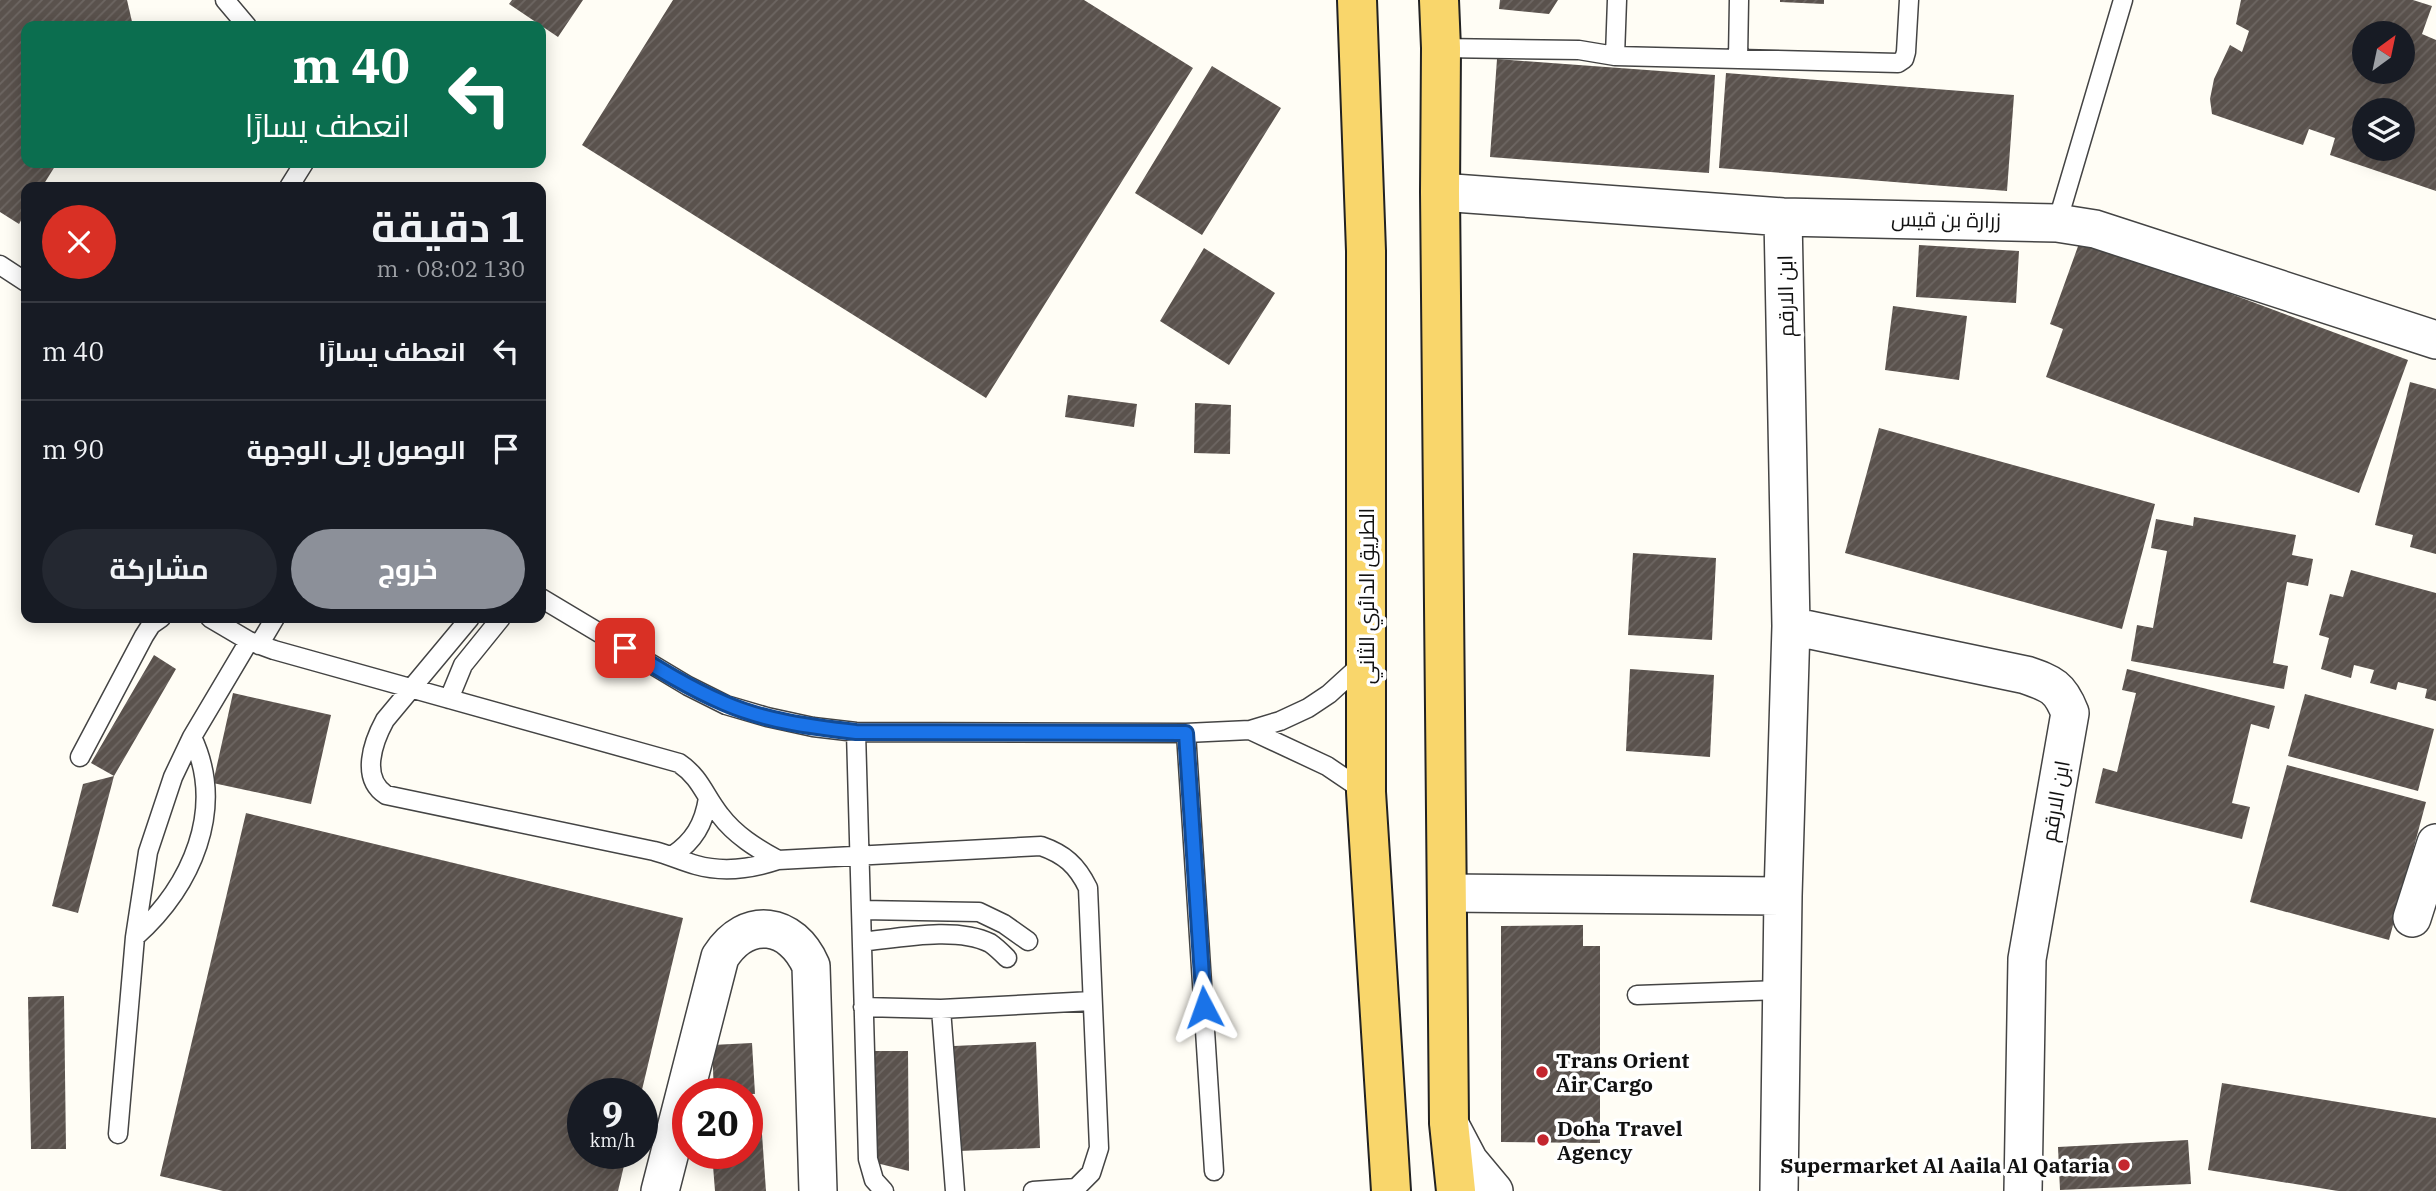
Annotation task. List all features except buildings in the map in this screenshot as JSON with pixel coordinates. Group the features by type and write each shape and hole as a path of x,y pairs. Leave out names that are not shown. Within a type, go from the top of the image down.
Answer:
{"main road":[{"name":"الطريق الدائري الثاني","path":"1357,0 1366,251 1366,792 1391,1191"},
{"path":"1439,0 1449,1123 1456,1191"}],"street":[{"name":"زرارة بن قيس","path":"1440,192 1783,217 2057,223 2095,229 2436,340"},
{"name":"ابن الارقم","path":"1779,1191 1783,896 1791,626 1783,217"},
{"name":"ابن الارقم","path":"1791,626 2026,675 2050,683 2063,695 2070,713 2027,959 2023,1191"},
{"path":"2412,918 2436,843"},
{"path":"1447,893 1783,896"},
{"path":"660,1191 720,957 728,944 740,935 753,930 769,929 795,940 805,952 811,966 818,1191"},
{"path":"1449,1123 1469,1161 1494,1191"}],"lane":[{"path":"225,0 243,21"},
{"path":"1615,55 1617,0"},
{"path":"1738,59 1739,0"},
{"path":"1441,48 1579,50 1615,55 1898,63 1904,60 1906,52 1909,0"},
{"path":"2057,223 2123,0"},
{"path":"0,265 21,279"},
{"path":"546,601 688,686 726,705 813,727 856,732 1186,733 1250,730 1308,708 1329,694 1365,661"},
{"path":"80,757 144,636 154,623"},
{"path":"222,623 410,689 679,763 692,772 702,784 721,817 738,834 757,849 778,860"},
{"path":"118,1134 135,937 148,852 173,777 192,737 247,634 266,623"},
{"path":"466,623 385,720 374,745 371,772 373,781 378,790 395,798 672,856 696,865 724,870 751,868 778,860 1041,846 1056,851 1074,866 1088,888 1099,1148 1091,1173 1076,1188 1033,1191"},
{"path":"449,699 463,665 497,623"},
{"path":"1250,730 1316,760 1366,792"},
{"path":"856,732 867,1159 874,1180 884,1191"},
{"path":"1186,733 1214,1171"},
{"path":"135,937 153,921 180,883 205,820 205,773 192,737"},
{"path":"672,856 684,847 702,825 708,798"},
{"path":"861,910 979,912 1004,924 1028,941"},
{"path":"862,942 955,935 976,937 993,944 1007,958"},
{"path":"1637,995 1782,990"},
{"path":"863,1007 941,1009 1092,1001"},
{"path":"941,1009 955,1191"}],"place":[{"name":"Trans Orient Air Cargo","path":"1542,1072"},
{"name":"Doha Travel Agency","path":"1543,1140"},
{"name":"Supermarket Al Aaila Al Qataria","path":"2124,1165"}],"route":[{"path":"625,648 688,686 726,705 813,727 856,732 1186,733 1204,1007"}]}
